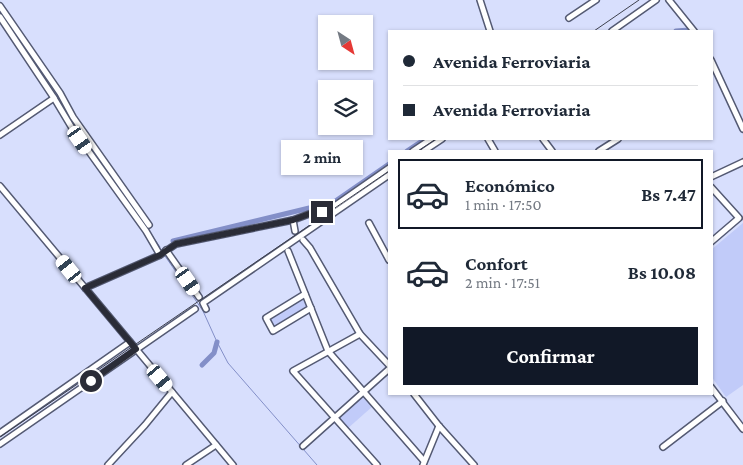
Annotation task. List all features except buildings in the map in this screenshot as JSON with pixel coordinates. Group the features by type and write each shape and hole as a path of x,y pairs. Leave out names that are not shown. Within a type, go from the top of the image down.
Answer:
{"street":[{"path":"480,0 490,30"},
{"path":"569,18 596,0"},
{"path":"613,30 656,0"},
{"path":"669,0 693,30"},
{"path":"0,6 60,93 73,117 149,225"},
{"path":"0,17 72,128 119,192 160,255"},
{"path":"713,64 743,128"},
{"path":"0,134 54,98"},
{"path":"416,150 430,140"},
{"path":"426,150 440,140"},
{"path":"601,150 616,140"},
{"path":"713,176 743,162"},
{"path":"85,288 160,255 176,244 293,220 317,211 322,212 333,207 388,169"},
{"path":"206,309 204,303 388,176"},
{"path":"0,186 232,465"},
{"path":"713,189 739,218 713,240"},
{"path":"293,220 295,231"},
{"path":"369,223 388,258"},
{"path":"303,240 310,248 360,334 388,365"},
{"path":"166,250 199,297"},
{"path":"288,251 328,351 422,464 439,426"},
{"path":"305,294 266,318 273,331 311,308"},
{"path":"0,444 195,309"},
{"path":"360,334 293,371 377,465"},
{"path":"0,433 130,342"},
{"path":"303,446 388,370"},
{"path":"713,389 743,429"},
{"path":"111,464 172,392"},
{"path":"416,396 439,426 474,465"},
{"path":"662,447 723,401"},
{"path":"186,465 216,445"}],"shaded area":[{"path":"743,223 743,385 726,397 713,379 713,248"},
{"path":"303,298 308,306 307,309 277,327 273,325 271,317"},
{"path":"362,394 373,406 347,429 337,417"}],"waterway":[{"path":"0,12 45,77 71,119 160,247"},
{"path":"408,150 424,140"},
{"path":"173,241 334,202 388,165"},
{"path":"165,256 203,311 228,363 317,465"},
{"path":"202,365 214,353 217,342"}],"tram line":[{"path":"595,30 639,0"},
{"path":"420,150 434,140"},
{"path":"0,437 388,172"}],"route":[{"path":"91,381 136,349 85,288 160,255 176,244 293,220 317,211 322,212"}]}
